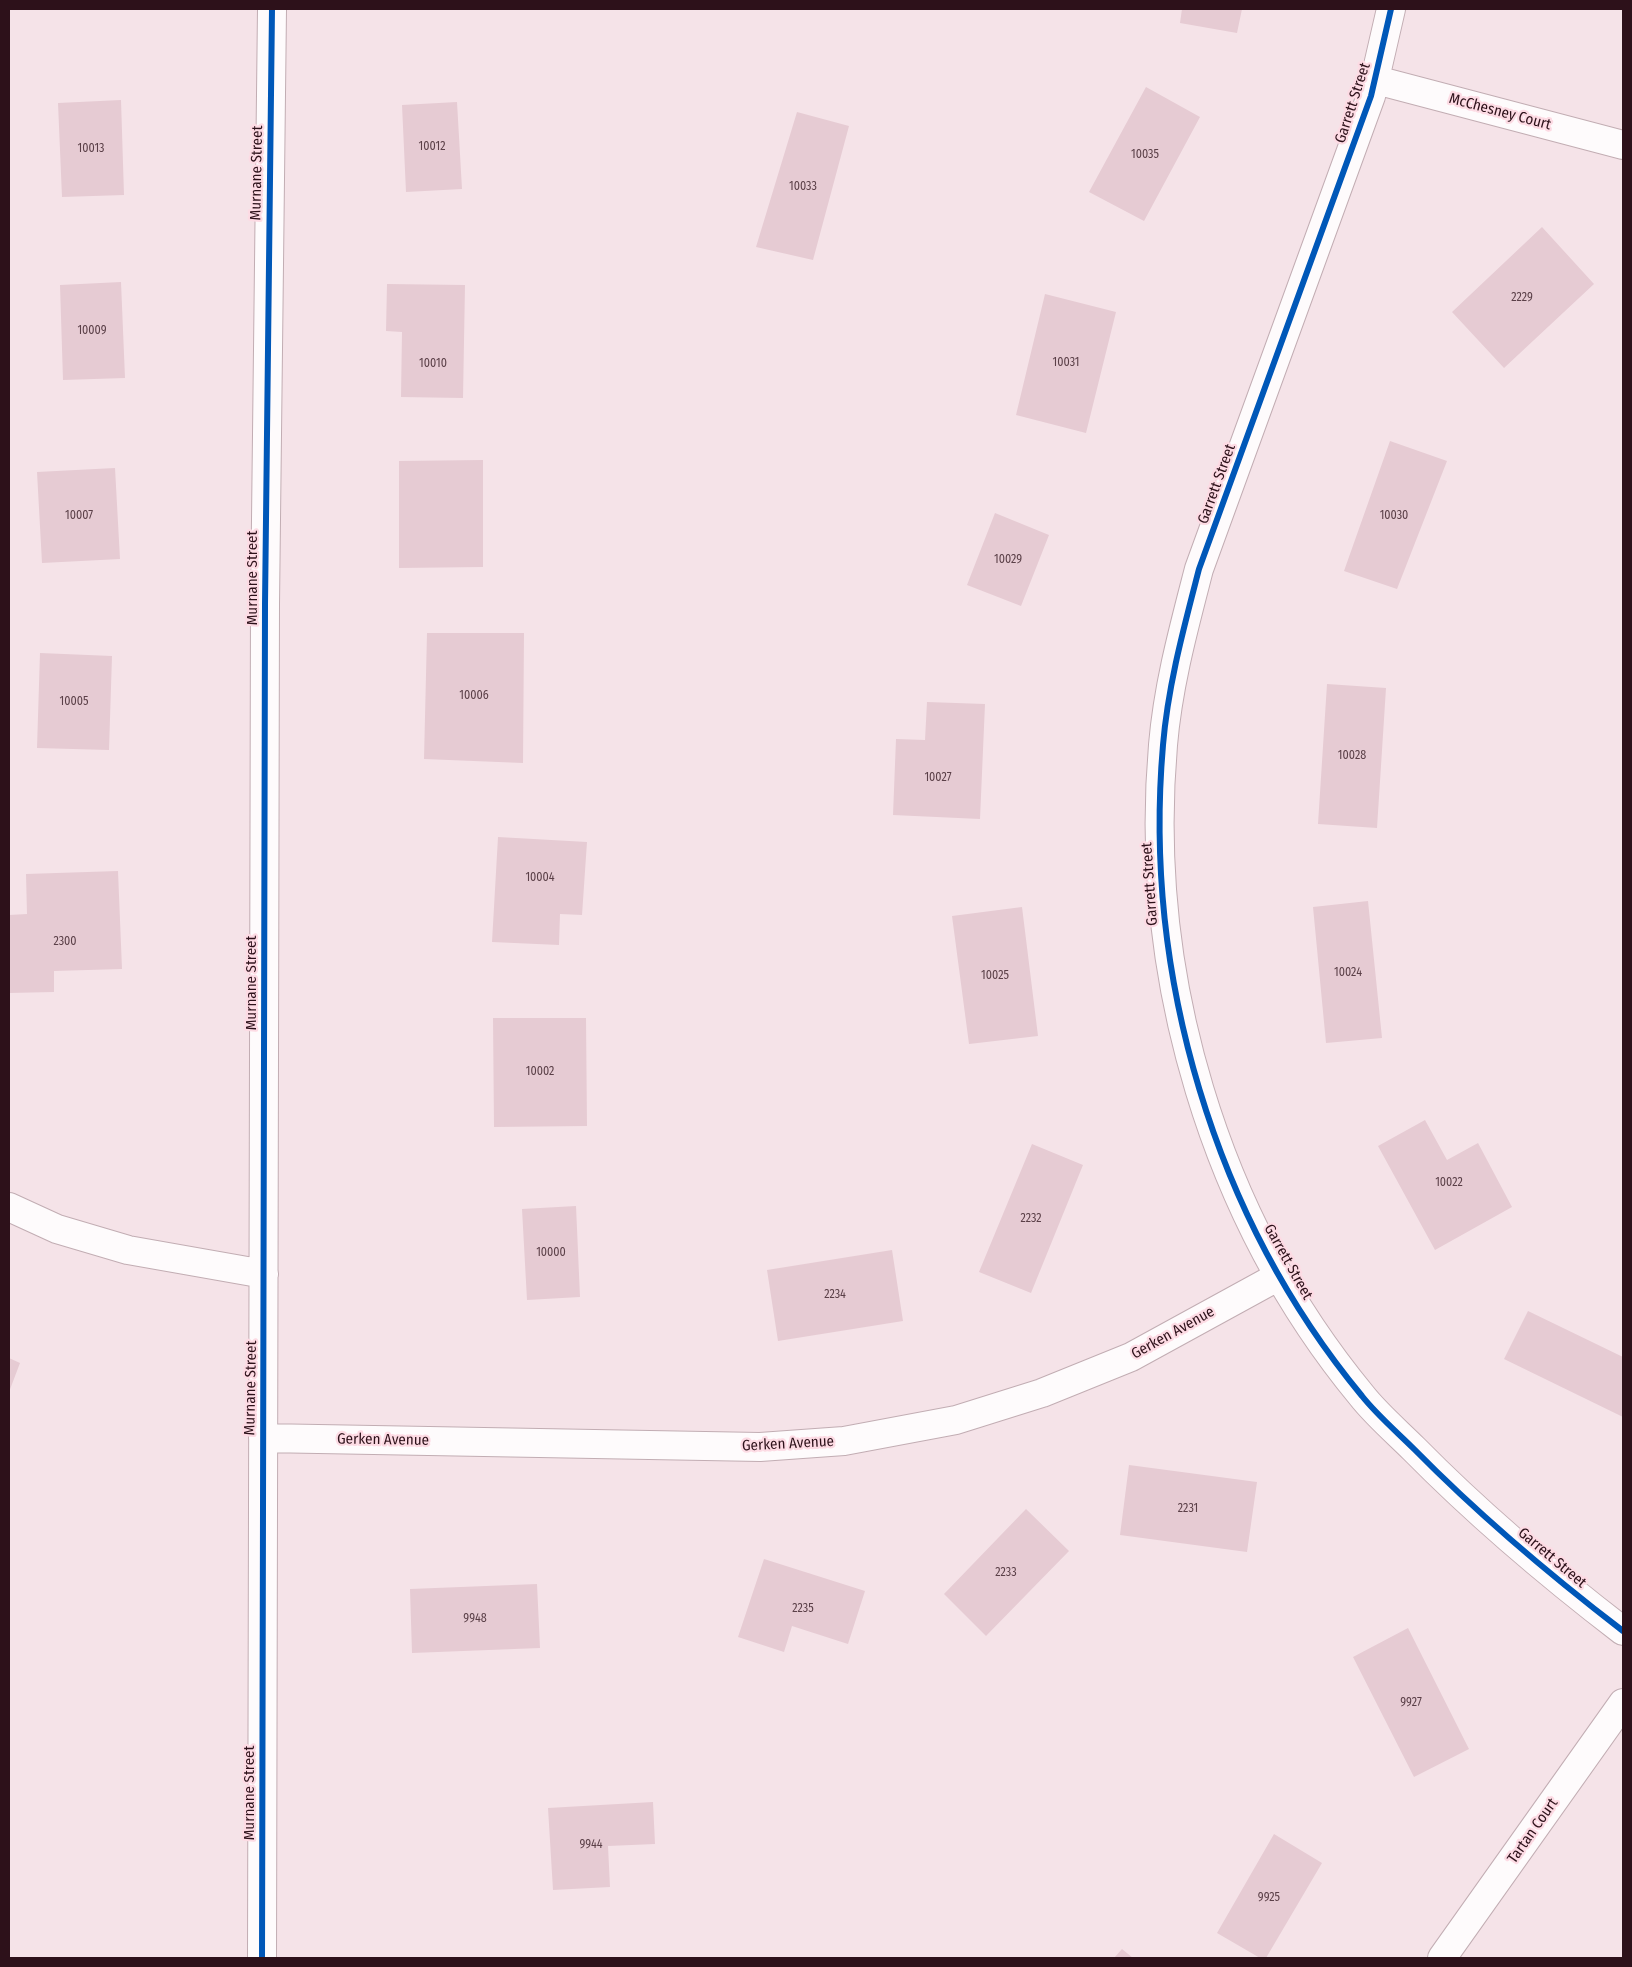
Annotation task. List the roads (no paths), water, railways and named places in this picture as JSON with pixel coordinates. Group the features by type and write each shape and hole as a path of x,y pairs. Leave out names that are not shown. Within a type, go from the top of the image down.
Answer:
{"street":[{"name":"Murnane Street","path":"262,1958 264,604 272,9"},
{"name":"Garrett Street","path":"1391,9 1376,80 1368,106 1199,569 1178,650 1163,743 1159,836 1165,923 1179,1011 1202,1100 1236,1191 1278,1276 1324,1348 1364,1398 1458,1494 1553,1577 1623,1632"},
{"name":"McChesney Court","path":"1376,80 1623,146"},
{"path":"9,1207 57,1229 128,1250 264,1274"},
{"name":"Gerken Avenue","path":"263,1438 760,1447 844,1441 956,1420 1042,1394 1131,1357 1278,1276"},
{"name":"Tartan Court","path":"1442,1958 1623,1703"}]}
